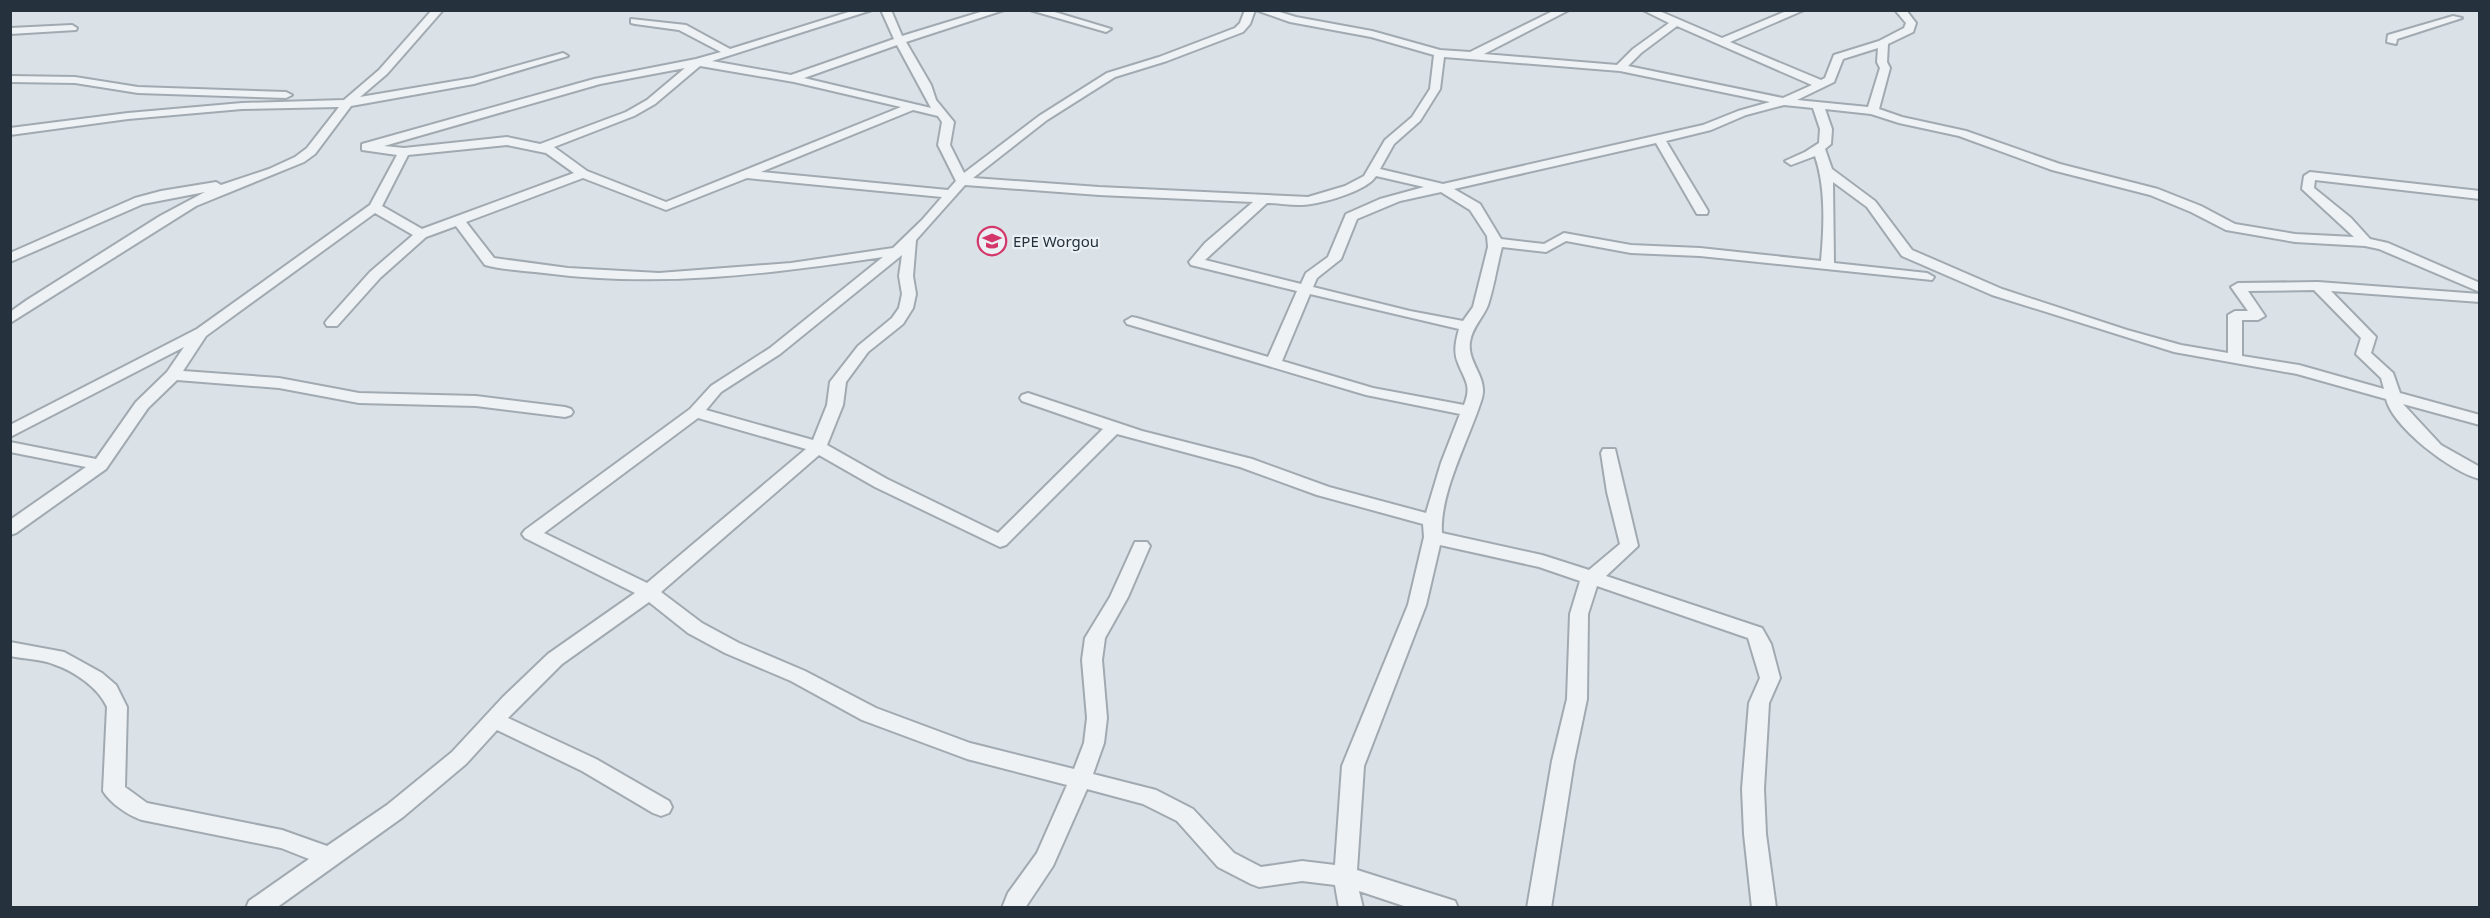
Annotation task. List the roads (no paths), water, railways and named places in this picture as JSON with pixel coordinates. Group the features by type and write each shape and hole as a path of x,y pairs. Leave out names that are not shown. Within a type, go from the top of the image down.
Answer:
{"street":[{"path":"10,319 57,285 142,232 206,196 272,172 311,152 352,100 383,72 438,10"},
{"path":"867,10 727,51 698,62 598,81 362,148 404,152 507,141 550,150 583,174 666,206 912,107"},
{"path":"886,10 890,23 931,100 948,122 944,144 962,181"},
{"path":"794,79 900,40 999,10"},
{"path":"1035,10 1106,29"},
{"path":"1250,10 1245,24 1239,30 1163,59 1125,69 1101,80 1043,118 962,181 904,245 775,351 716,389 696,412 531,534 649,592 696,628 732,648 798,676 869,714 967,752 1148,796 1185,816 1226,860 1258,878 1302,871 1345,876 1447,908"},
{"path":"1261,10 1294,20 1372,34 1439,53 1620,68 1784,102 1873,111 1899,120 1962,133 2056,167 2154,192 2196,209 2231,227 2295,238 2383,246 2480,288"},
{"path":"1471,56 1563,10"},
{"path":"1721,42 1799,10"},
{"path":"1273,363 1311,276 1334,259 1351,217 1370,206 1423,191 1707,128 1742,113 1784,102 1830,81 1839,57 1883,43 1909,30 1911,23 1900,10"},
{"path":"1655,11 1675,23 1822,85"},
{"path":"2392,42 2392,38 2457,18"},
{"path":"635,21 682,27 727,51"},
{"path":"1620,68 1637,51 1675,23"},
{"path":"10,31 72,28"},
{"path":"1873,111 1885,68 1882,62 1883,43"},
{"path":"962,181 1099,191 1309,201 1348,189 1369,178 1389,142 1416,119 1435,89 1439,53"},
{"path":"10,132 128,116 242,106 352,100 474,81 563,56"},
{"path":"698,62 794,79 943,114"},
{"path":"541,148 630,114 651,102 698,62"},
{"path":"10,79 75,80 138,90 352,100"},
{"path":"1791,161 1825,144 1826,129 1817,104"},
{"path":"1659,138 1702,211"},
{"path":"1819,148 1827,171 1829,244 1827,266"},
{"path":"10,432 202,332 375,207 404,152"},
{"path":"1351,908 1345,876 1353,766 1417,605 1432,529 1449,463 1471,411 1475,396 1475,380 1464,361 1462,343 1467,326 1480,307 1494,242 1494,236 1475,207 1443,188 1372,171"},
{"path":"1827,171 1871,204 1907,252 1997,292 2179,349 2299,370 2480,420"},
{"path":"332,323 375,275 421,234 583,174"},
{"path":"741,174 952,194"},
{"path":"2365,243 2346,221 2308,189 2310,176 2352,180 2397,189 2480,195"},
{"path":"10,258 149,198 237,183"},
{"path":"1265,198 1210,246 1196,262 1306,287 1410,315 1467,326"},
{"path":"375,207 421,234"},
{"path":"458,220 490,262 568,272 659,277 791,267 904,245"},
{"path":"1494,242 1546,248 1564,237 1631,249 1700,252 1927,277"},
{"path":"257,908 395,811 459,758 555,659 649,592 818,447 836,405 838,382 863,349 898,321 906,308 909,294 904,245"},
{"path":"2235,358 2235,315 2258,316 2238,287 2318,286 2480,298"},
{"path":"2318,286 2368,337 2363,354 2388,375 2396,407 2435,449 2480,474"},
{"path":"1132,321 1371,392 1471,411"},
{"path":"10,529 100,465 142,405 173,375 202,332"},
{"path":"173,375 279,383 359,398 476,401 565,412"},
{"path":"1028,398 1114,428 1246,463 1432,529 1542,561 1755,633 1761,644 1770,678 1759,703 1753,789 1755,834 1764,908"},
{"path":"696,412 818,447 881,483 1000,541 1114,428"},
{"path":"10,447 100,465"},
{"path":"1539,908 1563,761 1577,699 1579,614 1590,579 1629,546 1615,492 1609,453"},
{"path":"1013,908 1016,900 1045,859 1094,743 1097,718 1092,660 1095,638 1119,597 1141,546"},
{"path":"10,649 57,657 95,678 109,690 117,707 114,791 142,811 282,839 328,856"},
{"path":"494,720 589,765 661,807"}],"place":[{"name":"EPE Worgou","path":"992,241"}]}
